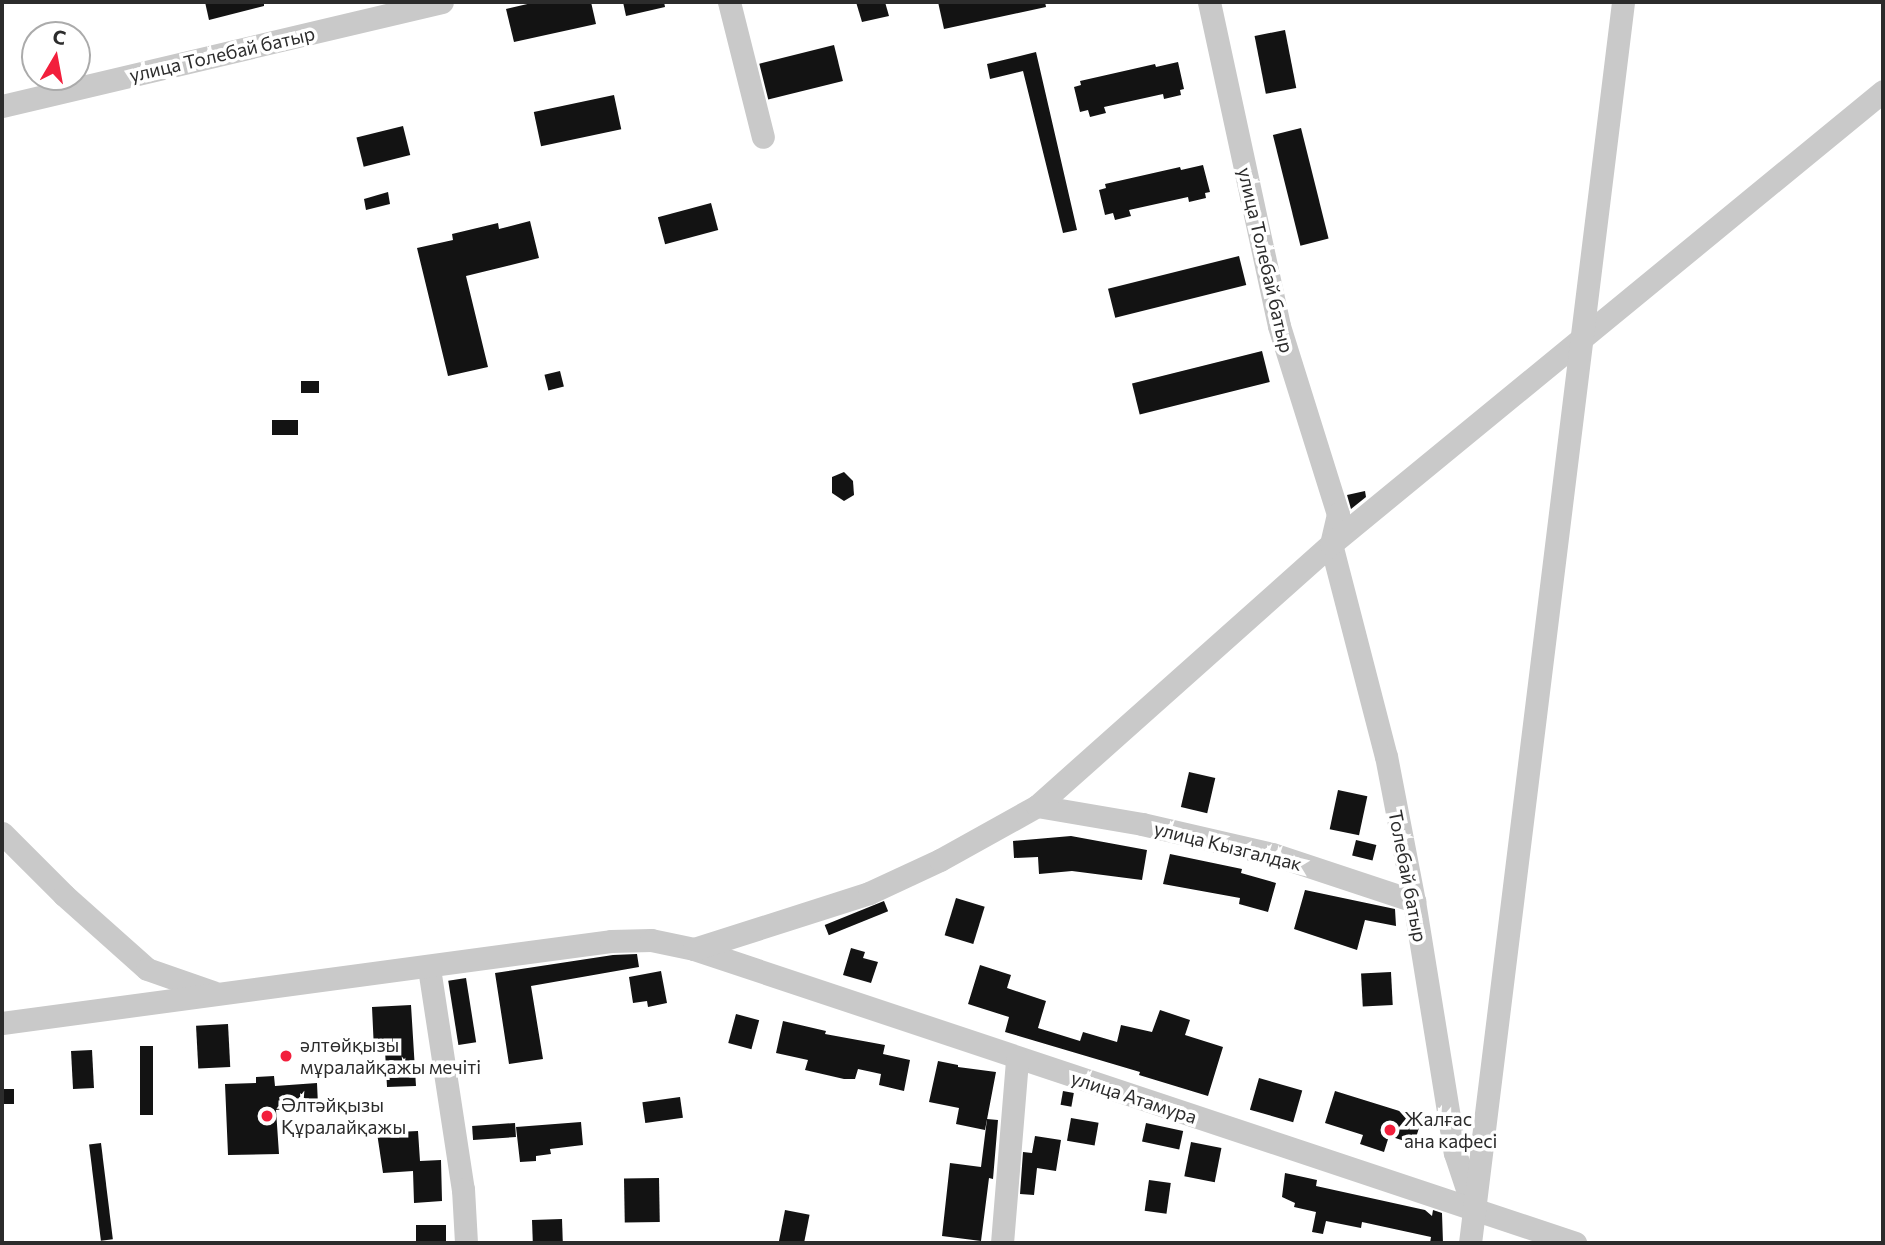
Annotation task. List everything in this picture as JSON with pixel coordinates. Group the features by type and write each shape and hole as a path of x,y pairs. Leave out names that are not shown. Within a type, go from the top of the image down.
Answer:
{"street":[{"name":"улица Толебай батыр","path":"2,106 442,2"},
{"path":"729,2 763,137"},
{"name":"улица Толебай батыр","path":"1209,2 1279,326 1338,514 1331,544"},
{"path":"1470,1243 1623,2"},
{"path":"694,949 869,893 940,860 1037,806 1331,544 1883,92"},
{"name":"Толебай батыр","path":"1331,544 1385,756 1414,901 1455,1153 1474,1209"},
{"name":"улица Кызгалдак","path":"1037,806 1142,824 1272,854 1414,901"},
{"path":"2,833 64,895 147,969 215,993"},
{"name":"улица Атамура","path":"2,1023 215,993 429,968 611,941 651,940 694,949 1575,1243"},
{"path":"429,968 463,1189 466,1243"},
{"path":"1002,1243 1017,1059"}],"building":[{"path":"205,2 264,2 264,6 209,20"},
{"path":"536,2 591,2 596,24 514,42 506,9"},
{"path":"623,2 664,2 665,7 626,16"},
{"path":"856,2 885,2 889,16 862,22"},
{"path":"938,2 1045,2 1046,7 944,29"},
{"path":"1285,30 1296,88 1266,94 1255,36"},
{"path":"834,45 843,81 768,100 759,64"},
{"path":"1036,52 1077,230 1063,233 1023,71 990,79 987,64"},
{"path":"1178,62 1184,89 1180,90 1181,95 1164,99 1163,94 1104,107 1106,113 1090,117 1088,110 1080,112 1074,87 1081,85 1080,81 1155,64 1156,67"},
{"path":"614,95 621,129 541,146 534,112"},
{"path":"403,126 410,155 364,167 356,138"},
{"path":"1301,128 1329,239 1300,246 1273,135"},
{"path":"1203,165 1210,192 1205,193 1206,198 1189,202 1188,197 1129,210 1131,216 1115,220 1113,213 1105,215 1099,190 1106,188 1105,184 1180,167 1181,170"},
{"path":"388,192 390,204 366,210 364,199"},
{"path":"711,203 718,230 665,244 658,217"},
{"path":"530,221 539,258 466,276 488,367 448,376 417,248 453,240 452,234 498,223 499,229"},
{"path":"1239,256 1246,285 1115,318 1108,289"},
{"path":"1262,351 1270,382 1140,414 1132,383"},
{"path":"560,371 564,387 548,390 544,375"},
{"path":"301,381 319,381 319,393 301,393"},
{"path":"272,420 298,420 298,435 272,435"},
{"path":"844,472 853,481 854,495 844,501 832,493 832,477"},
{"path":"1365,491 1366,497 1351,509 1347,495"},
{"path":"1189,772 1215,778 1207,813 1181,807"},
{"path":"1338,790 1367,796 1359,835 1330,829"},
{"path":"1071,836 1147,850 1142,880 1072,871 1039,874 1038,857 1014,858 1013,841"},
{"path":"1356,840 1376,845 1373,861 1352,856"},
{"path":"1170,854 1242,869 1241,873 1276,883 1268,912 1239,904 1240,898 1163,884"},
{"path":"1305,890 1395,909 1396,926 1365,920 1357,950 1294,929"},
{"path":"956,898 985,907 973,944 945,935"},
{"path":"884,901 888,911 829,935 825,925"},
{"path":"851,948 865,952 863,958 878,962 871,983 843,975"},
{"path":"637,954 639,967 531,986 543,1059 509,1064 495,973 613,955"},
{"path":"980,965 1011,975 1007,988 1046,1001 1038,1028 1080,1041 1083,1032 1117,1042 1121,1025 1152,1032 1160,1010 1190,1020 1185,1035 1223,1047 1208,1096 1139,1075 1140,1072 1005,1032 1009,1017 968,1004"},
{"path":"661,971 667,1003 648,1007 647,1001 633,1003 629,977"},
{"path":"1391,972 1393,1005 1363,1007 1361,974"},
{"path":"466,978 476,1042 458,1045 448,981"},
{"path":"411,1005 416,1086 387,1087 385,1050 374,1050 372,1007"},
{"path":"736,1014 759,1020 751,1049 728,1043"},
{"path":"783,1021 826,1031 825,1034 885,1045 883,1054 910,1060 904,1091 879,1085 881,1074 858,1069 855,1079 805,1070 808,1060 776,1053"},
{"path":"228,1024 230,1067 198,1069 196,1026"},
{"path":"140,1046 153,1046 153,1115 140,1115"},
{"path":"92,1050 94,1088 73,1089 71,1051"},
{"path":"938,1061 958,1067 996,1072 985,1130 956,1124 959,1108 929,1102"},
{"path":"274,1076 275,1086 317,1083 318,1105 276,1110 279,1154 228,1155 225,1084 256,1083 256,1077"},
{"path":"1259,1078 1302,1090 1293,1122 1250,1110"},
{"path":"2,1089 14,1089 14,1104 2,1104"},
{"path":"1063,1091 1074,1093 1071,1107 1061,1105"},
{"path":"1335,1091 1422,1118 1414,1144 1389,1136 1384,1152 1360,1144 1363,1135 1325,1123"},
{"path":"680,1097 683,1118 645,1123 642,1102"},
{"path":"1071,1118 1099,1123 1095,1146 1067,1141"},
{"path":"987,1119 998,1120 993,1179 989,1178 981,1241 942,1236 950,1163 981,1167"},
{"path":"581,1122 583,1145 550,1149 551,1154 536,1156 536,1161 520,1162 516,1127"},
{"path":"515,1123 516,1137 473,1140 472,1126"},
{"path":"1146,1123 1183,1131 1179,1149 1142,1142"},
{"path":"418,1131 420,1161 441,1160 442,1201 414,1203 413,1171 383,1173 377,1133"},
{"path":"1035,1136 1061,1140 1056,1171 1037,1168 1034,1195 1020,1194 1023,1152 1032,1153"},
{"path":"1191,1142 1221,1148 1215,1182 1184,1176"},
{"path":"101,1143 113,1239 101,1241 89,1144"},
{"path":"1285,1173 1317,1180 1316,1186 1425,1210 1432,1216 1433,1210 1442,1213 1443,1243 1430,1243 1431,1237 1362,1222 1361,1228 1326,1221 1323,1234 1312,1232 1316,1212 1294,1207 1295,1203 1282,1197"},
{"path":"659,1178 660,1222 625,1223 624,1179"},
{"path":"1149,1180 1171,1183 1166,1214 1145,1211"},
{"path":"785,1210 810,1215 804,1243 779,1241"},
{"path":"562,1219 563,1243 533,1243 532,1220"},
{"path":"416,1225 446,1225 446,1243 416,1243"}],"place":[{"name":"әлтөйқызы мұралайқажы мечіті","path":"286,1056"},
{"name":"Әлтәйқызы Құралайқажы","path":"267,1116"},
{"name":"Жалғас ана кафесі","path":"1390,1130"}]}
